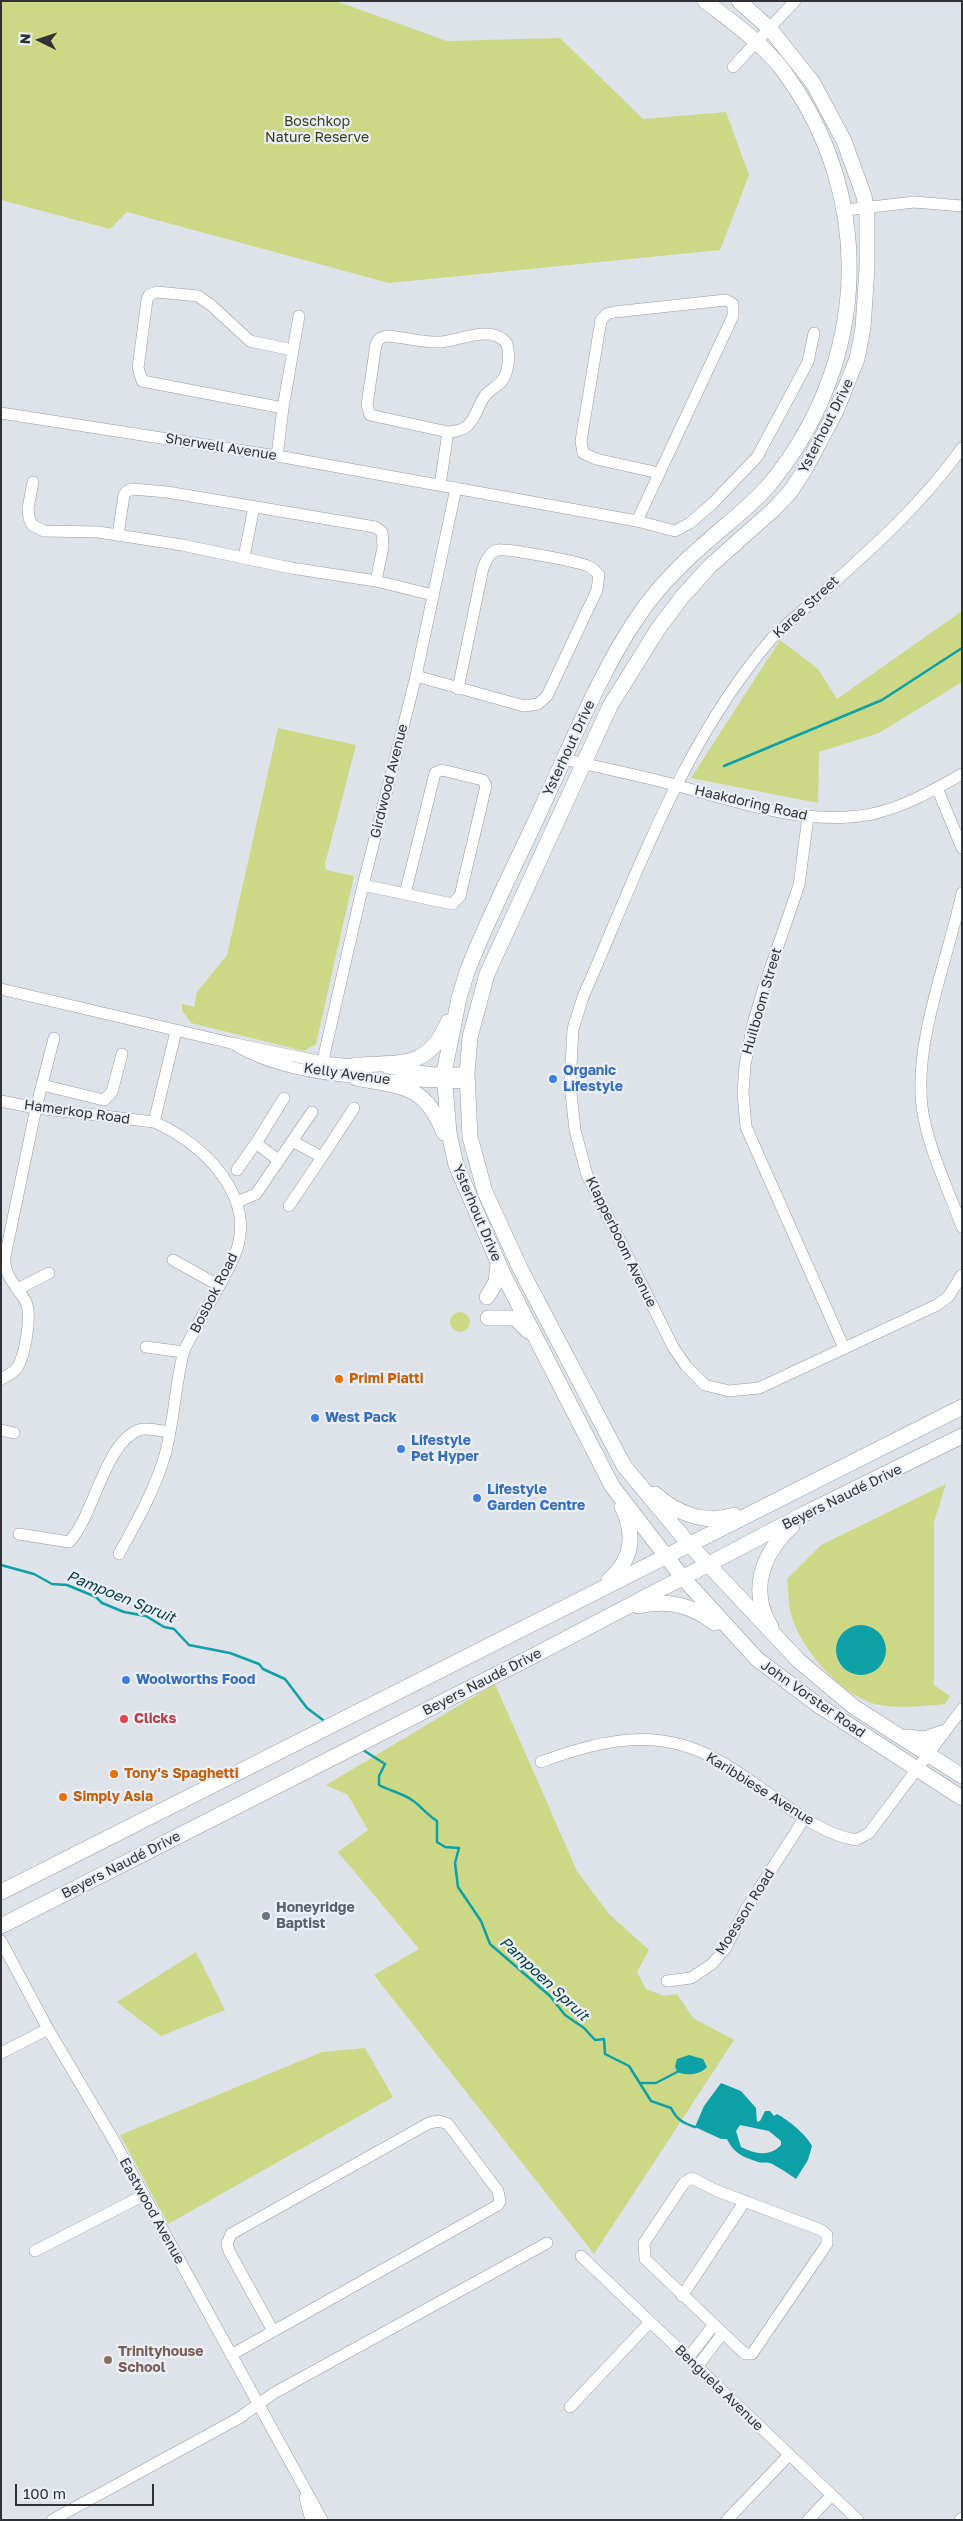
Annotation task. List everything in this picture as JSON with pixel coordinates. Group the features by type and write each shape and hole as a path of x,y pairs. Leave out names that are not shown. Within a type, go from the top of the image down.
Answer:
{"main road":[{"name":"Ysterhout Drive","path":"683,1578 612,1486 498,1262 456,1165 449,1134 444,1078 460,998 472,961 607,666 638,615 699,548 768,486 794,452 810,425 832,375 841,341 849,289 850,247 846,210 827,153 804,105 781,69 756,43 705,1"},
{"name":"Ysterhout Drive","path":"688,1544 624,1466 520,1268 485,1192 470,1137 466,1078 472,1028 487,974 610,706 658,628 710,566 773,510 790,492 804,471 836,411 857,359 863,328 868,242 866,206 844,141 814,83 770,29 739,1"},
{"path":"356,1071 397,1064 421,1057 441,1039 460,998"},
{"path":"356,1071 408,1089 426,1100 441,1126 456,1165"},
{"path":"487,1297 496,1282 498,1262"},
{"path":"488,1318 514,1318 536,1339"},
{"name":"Beyers Naudé Drive","path":"1,1892 595,1593 782,1496 962,1407"},
{"name":"Beyers Naudé Drive","path":"1,1926 609,1616 804,1514 962,1436"},
{"path":"624,1466 664,1502 680,1511 700,1518 728,1517 782,1496"},
{"path":"595,1593 622,1566 632,1540 628,1519 612,1486"},
{"path":"783,1646 765,1618 760,1599 761,1572 771,1549 804,1514"},
{"name":"John Vorster Road","path":"688,1544 783,1646 854,1707 897,1735 928,1752 962,1776"},
{"name":"John Vorster Road","path":"683,1578 747,1649 772,1673 962,1798"},
{"path":"609,1616 652,1602 686,1605 700,1612 747,1649"},
{"path":"897,1735 924,1739 942,1733"}],"street":[{"path":"734,67 795,1"},
{"path":"846,210 866,206 914,202 962,206"},
{"path":"283,408 142,381 138,368 147,300 149,295 157,292 198,296 212,306 250,341 292,350"},
{"path":"637,522 660,473 732,316 733,304 726,300 614,312 607,314 601,320 581,441 582,453 596,459 660,473"},
{"path":"277,456 292,350 299,316"},
{"name":"Sherwell Avenue","path":"1,413 277,456 637,522 675,531 690,523 713,503 757,457 808,362 814,333"},
{"path":"484,334 504,339 508,349 504,377 484,398 475,419 458,432 448,432 370,415 367,405 376,344 379,339 386,336 441,342 484,334"},
{"path":"440,485 448,432"},
{"name":"Karee Street","path":"675,785 700,742 756,657 772,637 905,517 927,494 962,448"},
{"path":"33,482 28,508 32,525 37,528 52,532 84,531 118,534 244,557 291,568 376,581 433,595"},
{"name":"Girdwood Avenue","path":"321,1067 363,885 416,676 456,488"},
{"path":"118,534 124,495 132,489 168,492 379,529 384,541 376,581"},
{"path":"244,557 254,507"},
{"path":"416,676 458,688 524,706 533,706 542,702 597,590 599,575 595,570 582,564 506,550 493,553 487,558 483,568 458,688"},
{"name":"Haakdoring Road","path":"564,760 675,785 752,806 808,817 843,818 872,814 937,788 962,774"},
{"path":"363,885 405,894 452,904 460,896 486,786 483,780 442,770 435,773 405,894"},
{"name":"Klapperboom Avenue","path":"675,785 583,998 573,1029 570,1084 575,1130 588,1175 673,1346 686,1366 705,1385 729,1391 759,1388 937,1305 948,1297 962,1275"},
{"path":"937,788 962,848"},
{"name":"Huilboom Street","path":"808,817 798,885 753,1023 744,1064 743,1094 746,1127 844,1348"},
{"path":"962,894 928,1028 921,1085 922,1106 931,1147 962,1227"},
{"name":"Kelly Avenue","path":"1,989 231,1044 255,1056 356,1071 466,1078"},
{"path":"154,1122 176,1031"},
{"path":"1,1379 14,1371 20,1362 29,1318 26,1303 5,1269 5,1257 36,1108 54,1038"},
{"path":"42,1085 104,1100 112,1092 122,1054"},
{"path":"237,1170 284,1098"},
{"name":"Hamerkop Road","path":"1,1101 36,1108 154,1122"},
{"path":"289,1206 354,1108"},
{"path":"237,1202 256,1194 278,1160 294,1142 312,1112"},
{"name":"Bosbok Road","path":"119,1554 150,1493 165,1454 184,1352 234,1257 239,1243 240,1228 237,1202 227,1182 208,1158 182,1136 154,1122"},
{"path":"256,1142 278,1160"},
{"path":"294,1142 322,1157"},
{"path":"173,1260 218,1285"},
{"path":"18,1289 49,1273"},
{"path":"146,1347 184,1352"},
{"path":"1,1430 14,1433"},
{"path":"20,1534 69,1542 116,1452 126,1438 144,1430 169,1432"},
{"path":"916,1768 962,1709"},
{"name":"Karibbiese Avenue","path":"541,1762 580,1748 624,1739 647,1739 679,1744 720,1761 804,1818 850,1839 861,1839 869,1833 916,1768"},
{"name":"Moesson Road","path":"667,1981 692,1978 712,1964 725,1949 746,1909 804,1818"},
{"name":"Eastwood Avenue","path":"1,1941 48,2029 144,2195 322,2520"},
{"path":"1,2054 48,2029"},
{"path":"231,2355 498,2205 500,2201 498,2191 448,2124 439,2121 429,2123 231,2234 227,2244 228,2251 273,2331"},
{"path":"696,2179 715,2190 824,2232 828,2239 755,2352 745,2354 682,2296 648,2263 644,2243 687,2180 696,2179"},
{"path":"35,2251 144,2195"},
{"path":"682,2296 745,2201"},
{"path":"52,2520 160,2463 258,2406 274,2393 547,2243"},
{"name":"Benguela Avenue","path":"581,2256 858,2520"},
{"path":"570,2407 650,2322"},
{"path":"688,2358 713,2326"},
{"path":"697,2367 722,2334"},
{"path":"727,2520 789,2455"},
{"name":"Eastwood Avenue","path":"301,2482 312,2520"},
{"path":"808,2520 832,2495"}],"green space":[{"name":"Boschkop Nature Reserve","path":"1,1 336,1 447,41 560,38 643,119 726,112 749,175 720,250 389,283 127,212 110,229 1,200"},
{"path":"962,611 962,682 879,733 819,752 818,803 691,778 780,640 818,669 837,699"},
{"path":"278,728 356,745 325,864 326,870 354,876 316,1044 304,1051 191,1023 182,1010 182,1004 194,1007 197,992 227,955"},
{"path":"460,1312 467,1315 470,1322 467,1329 460,1332 453,1329 450,1322 453,1315"},
{"path":"946,1484 934,1522 934,1685 950,1696 945,1704 927,1706 896,1707 869,1702 846,1689 834,1679 805,1645 791,1615 787,1579 821,1545"},
{"path":"495,1684 577,1871 609,1914 649,1950 637,1972 646,1989 664,1996 677,1994 693,2018 734,2040 594,2254 374,1975 419,1949 338,1852 368,1830 348,1795 326,1785"},
{"path":"196,1952 225,2010 161,2036 117,2002"},
{"path":"365,2048 393,2097 168,2224 120,2135 322,2052"}],"water":[{"path":"861,1625 875,1629 882,1636 886,1650 882,1664 875,1671 861,1675 847,1671 840,1664 836,1650 840,1636 847,1629"},
{"path":"689,2055 703,2059 707,2067 701,2072 693,2074 677,2072 675,2066 677,2059"},
{"path":"721,2083 741,2091 756,2108 757,2122 760,2121 765,2111 770,2111 774,2116 777,2114 791,2124 806,2137 812,2146 808,2160 796,2179 770,2163 758,2162 740,2154 727,2139 721,2139 695,2127 704,2106","holes":["740,2125 769,2131 781,2141 781,2145 767,2153 741,2147 736,2131"]}],"waterway":[{"path":"724,766 882,700 962,648"},
{"name":"Pampoen Spruit","path":"1,1565 34,1574 52,1584 67,1585 96,1597 102,1603 124,1612 146,1616 164,1627 174,1629 189,1645 230,1653 259,1664 263,1669 285,1679 307,1708 323,1720"},
{"name":"Pampoen Spruit","path":"363,1750 385,1764 379,1776 379,1785 415,1802 437,1821 437,1842 445,1847 459,1848 455,1863 458,1887 481,1921 490,1944 550,1996 565,2015 584,2028 595,2040 604,2039 605,2054 629,2066 651,2101 671,2108 681,2120 695,2127"},
{"name":"Pampoen Spruit","path":"641,2083 656,2083 677,2072"}],"place":[{"name":"Organic Lifestyle","path":"553,1079"},
{"name":"Primi Piatti","path":"339,1379"},
{"name":"West Pack","path":"315,1418"},
{"name":"Lifestyle Pet Hyper","path":"401,1449"},
{"name":"Lifestyle Garden Centre","path":"477,1498"},
{"name":"Woolworths Food","path":"126,1680"},
{"name":"Clicks","path":"124,1719"},
{"name":"Tony's Spaghetti","path":"114,1774"},
{"name":"Simply Asia","path":"63,1797"},
{"name":"Honeyridge Baptist","path":"266,1916"},
{"name":"Trinityhouse School","path":"108,2360"}]}
